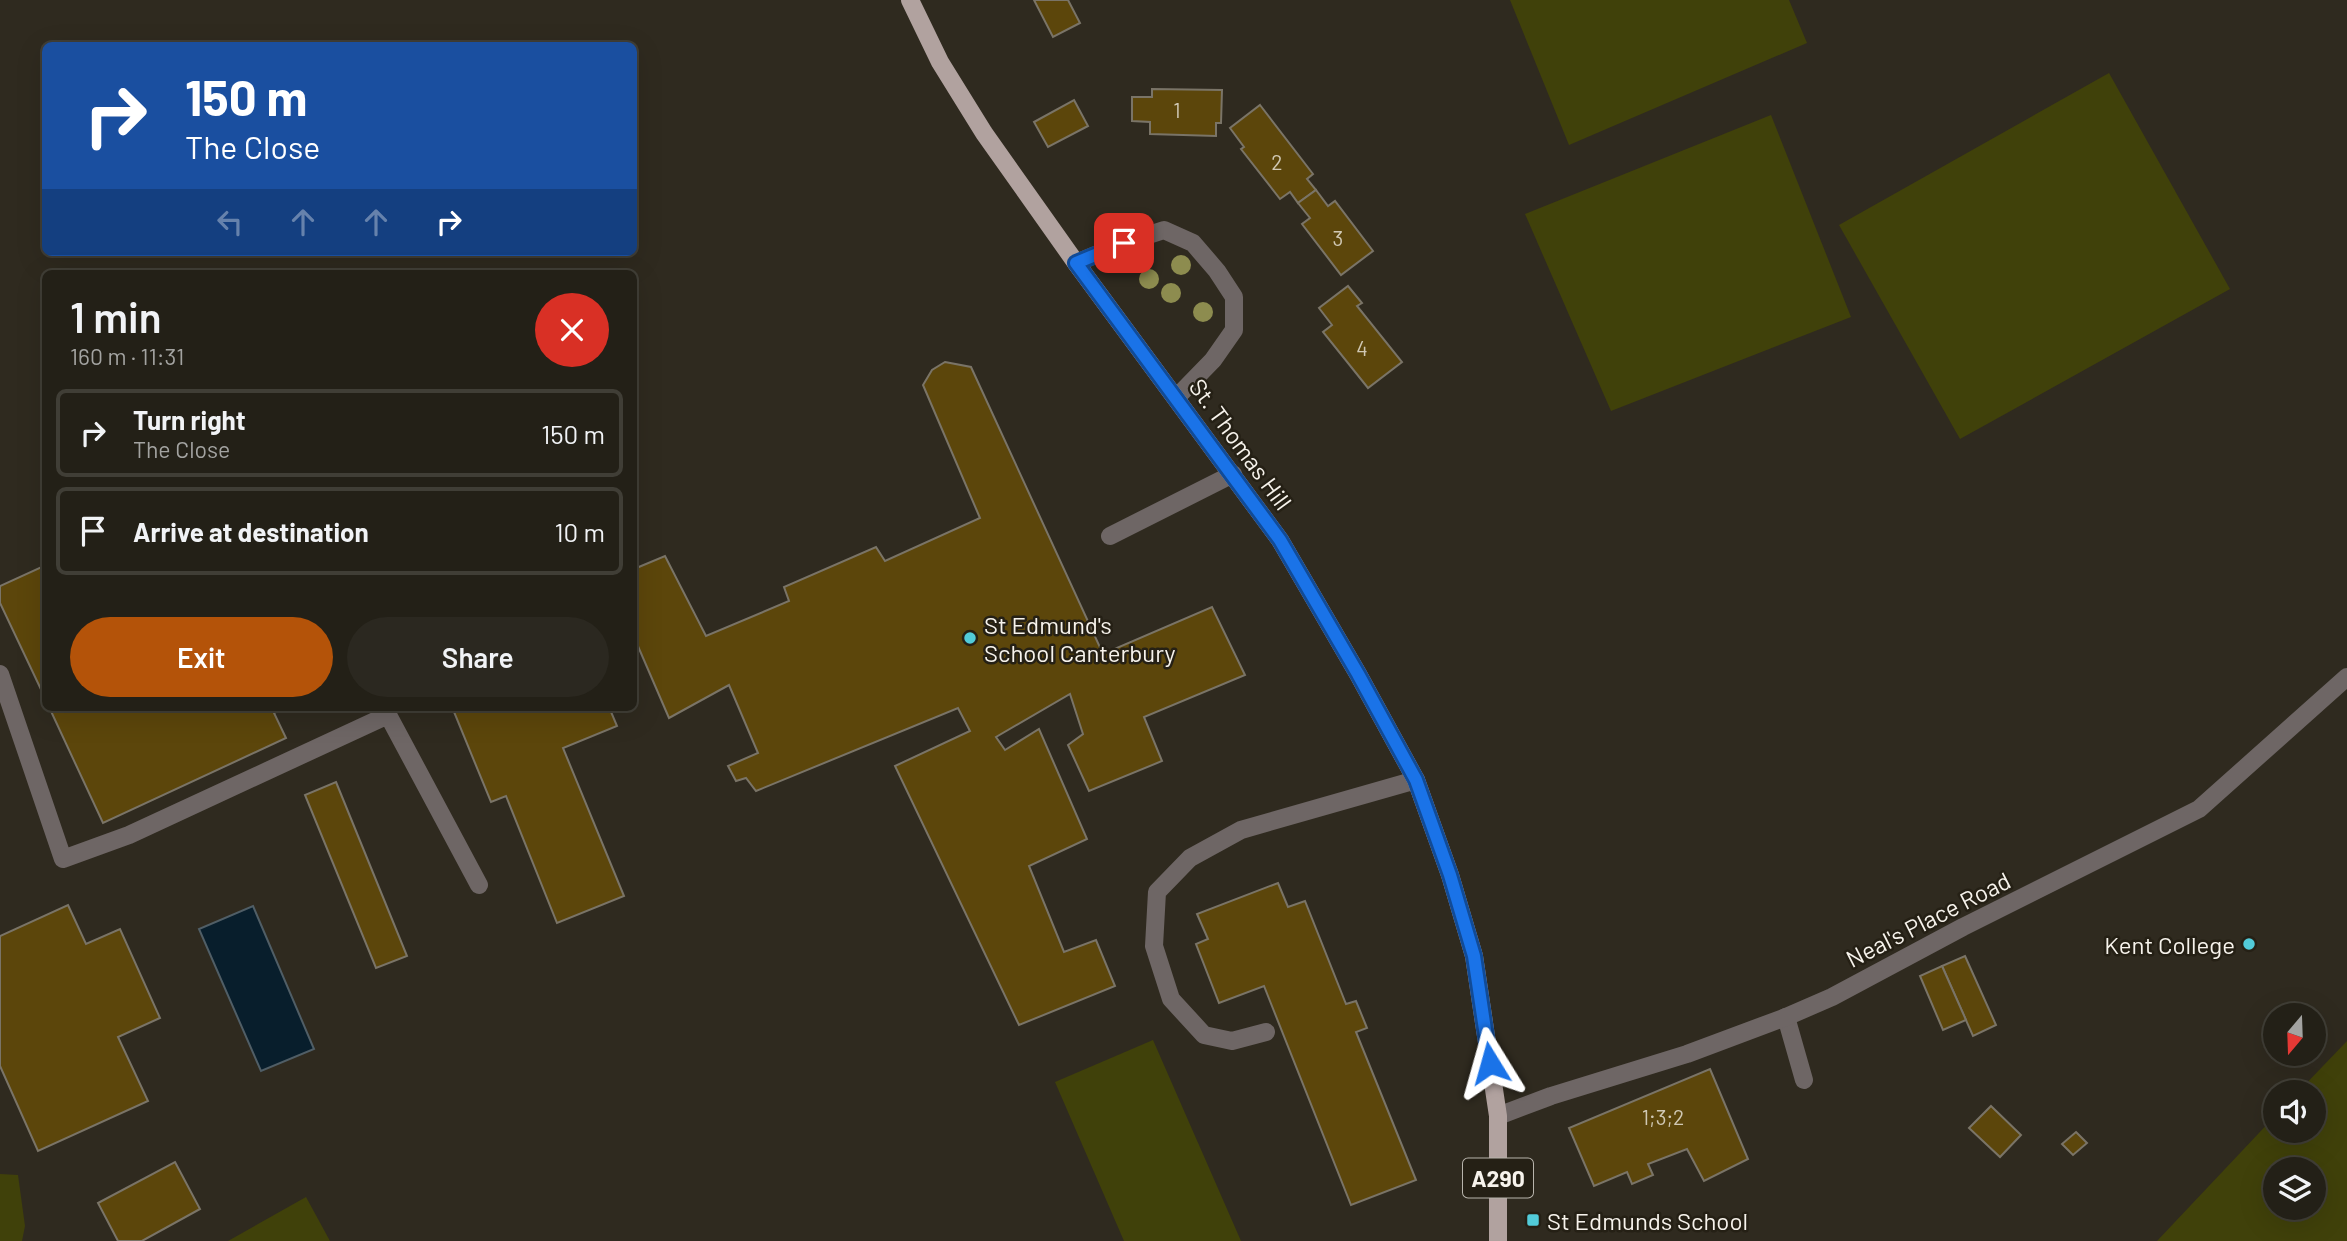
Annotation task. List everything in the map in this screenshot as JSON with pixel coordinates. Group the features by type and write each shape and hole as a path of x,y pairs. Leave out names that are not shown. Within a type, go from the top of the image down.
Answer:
{"main road":[{"name":"St. Thomas Hill","path":"910,0 940,62 984,133 1280,540 1416,780 1450,875 1474,956 1498,1116"},
{"name":"A290","path":"1498,1116 1498,1241"}],"street":[{"path":"1076,263 1164,230 1193,243 1217,271 1234,297 1234,330 1213,360 1177,397"},
{"path":"1110,537 1233,474"},
{"path":"0,674 63,859 129,835 388,715 479,885"},
{"name":"Neal's Place Road","path":"1498,1116 1551,1096 1687,1054 1832,997 1963,927 2199,809 2343,681"},
{"path":"1266,1032 1232,1041 1204,1035 1171,999 1154,946 1157,892 1190,858 1241,830 1416,780"},
{"path":"1786,1017 1804,1080"}],"shaded area":[{"path":"1510,0 1789,0 1807,43 1569,145"},
{"path":"2109,73 2230,289 1960,439 1839,225"},
{"path":"1771,115 1851,317 1611,411 1525,214"},
{"path":"1153,1040 1241,1241 1124,1241 1055,1082"},
{"path":"2347,1041 2347,1241 2157,1241 2263,1129 2263,1143 2326,1143 2326,1080 2310,1080 2326,1066"},
{"path":"0,1174 18,1175 25,1226 22,1241 0,1241"},
{"path":"306,1197 330,1241 228,1241"}],"water":[{"path":"253,906 314,1049 261,1071 199,929"}],"building":[{"path":"1034,0 1068,0 1080,23 1053,37"},
{"path":"1152,89 1222,90 1221,123 1216,123 1216,136 1150,134 1150,122 1132,121 1132,97 1152,97"},
{"path":"1074,100 1088,126 1048,147 1034,122"},
{"path":"1260,105 1313,174 1307,179 1316,190 1298,203 1290,192 1280,199 1241,149 1244,147 1230,128"},
{"path":"1316,190 1328,206 1335,201 1373,251 1341,275 1302,224 1310,218 1298,203"},
{"path":"1348,286 1362,303 1357,306 1402,362 1368,388 1323,332 1332,325 1319,308"},
{"path":"945,362 971,367 1103,654 1212,607 1245,675 1144,717 1162,761 1089,791 1068,745 1083,734 1070,694 996,737 1005,750 1039,729 1087,839 1029,866 1064,952 1096,940 1115,986 1019,1025 895,766 970,731 958,708 756,791 746,778 736,781 728,766 758,753 729,685 669,718 637,644 637,568 665,556 706,636 789,601 784,587 876,547 885,561 980,518 923,385 932,370"},
{"path":"42,567 42,692 0,603 0,586"},
{"path":"51,711 278,711 274,713 286,738 103,823"},
{"path":"454,711 611,711 617,726 563,748 624,896 557,923 506,796 491,802"},
{"path":"336,782 407,956 376,968 305,795"},
{"path":"1278,883 1288,907 1305,901 1346,1004 1356,1001 1367,1028 1356,1032 1416,1180 1351,1205 1264,986 1219,1003 1196,944 1208,939 1197,914"},
{"path":"68,905 86,944 120,929 160,1018 118,1037 148,1101 38,1151 0,1066 0,936"},
{"path":"1965,956 1996,1025 1973,1036 1942,966"},
{"path":"1942,966 1966,1020 1943,1030 1920,976"},
{"path":"1710,1069 1748,1159 1704,1181 1687,1149 1648,1164 1653,1175 1632,1184 1627,1172 1594,1186 1569,1128"},
{"path":"1991,1106 2021,1135 2000,1157 1969,1128"},
{"path":"2076,1132 2087,1143 2073,1155 2062,1144"},
{"path":"175,1162 200,1209 142,1241 118,1241 98,1203"}],"place":[{"name":"St Edmund's School Canterbury","path":"970,638"},
{"name":"Kent College","path":"2249,944"},
{"name":"St Edmunds School","path":"1533,1220"}],"route":[{"path":"1124,243 1076,263 1280,540 1416,780 1450,875 1474,956 1490,1063"}]}
